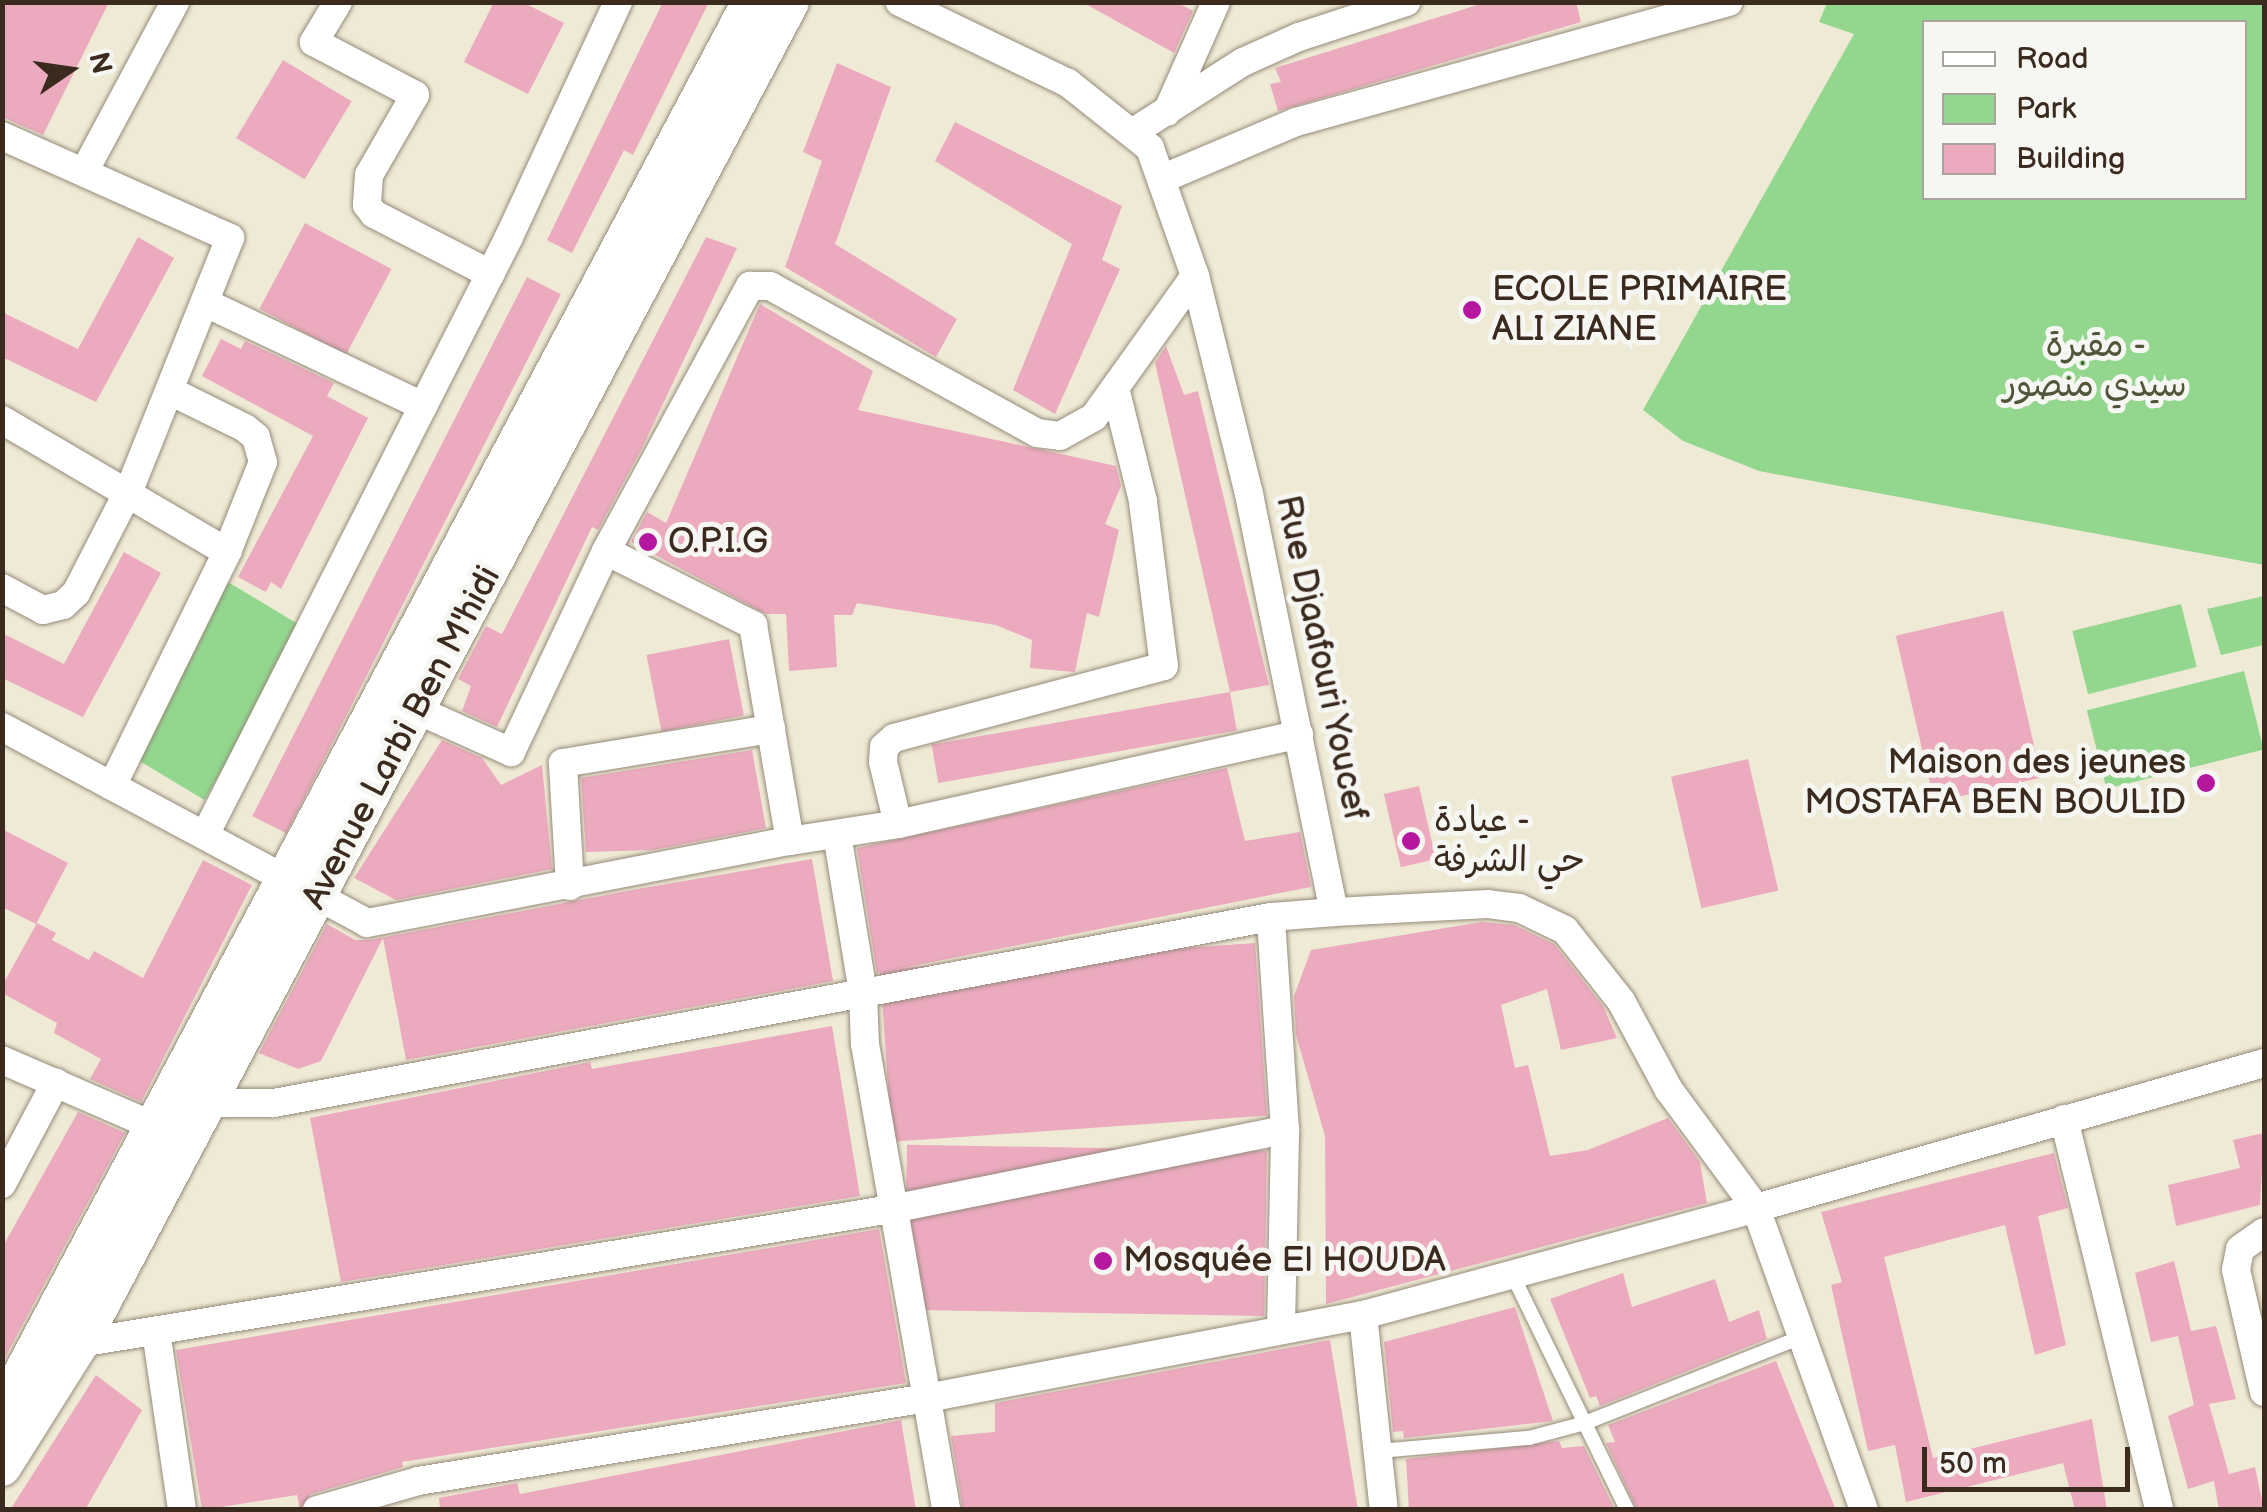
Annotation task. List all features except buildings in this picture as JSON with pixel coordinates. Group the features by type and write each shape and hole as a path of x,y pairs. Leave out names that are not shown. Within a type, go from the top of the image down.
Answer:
{"main road":[{"name":"Avenue Larbi Ben M'hidi","path":"2,1467 80,1343 206,1103 303,886 751,2"},
{"name":"Avenue Larbi Ben M'hidi","path":"7,1395 156,1127 303,886 417,710 790,2"}],"street":[{"path":"84,172 175,2"},
{"path":"338,2 314,42 415,95 369,175 368,204 374,214 490,274"},
{"path":"205,835 490,274 618,2"},
{"path":"1167,112 1216,2"},
{"path":"1135,131 1243,62 1299,36 1406,2"},
{"path":"1164,178 1296,122 1729,2"},
{"name":"Rue Djaafouri Youcef","path":"917,6 1068,84 1135,131 1164,178 1195,276 1299,734 1334,912"},
{"path":"2,136 230,238 208,304 130,490 63,605 44,610 2,588"},
{"path":"417,710 510,752 606,551 743,293 760,283 1037,433 1077,430 1115,388 1195,276"},
{"path":"208,304 423,406"},
{"path":"898,824 883,762 884,747 894,738 1164,666 1143,500 1115,388"},
{"path":"112,786 227,552 262,452 245,428 172,392"},
{"path":"2,420 130,490 227,552"},
{"path":"606,551 754,626 790,841"},
{"path":"570,886 563,763 772,728"},
{"path":"4,731 368,923 790,841 898,824 1299,734"},
{"path":"837,834 864,993 865,1044 897,1208 946,1510"},
{"path":"206,1103 274,1103 1270,917 1488,904 1519,908 1565,930 1621,1002 1668,1090 1756,1208 1864,1510"},
{"path":"1270,917 1286,1130 1281,1327"},
{"path":"2,1060 156,1127"},
{"path":"316,1510 418,1481 928,1398 1281,1327 1363,1315 1514,1278 2264,1062"},
{"path":"2,1184 56,1082"},
{"path":"2064,1119 2159,1510"},
{"path":"80,1343 897,1208 1286,1130"},
{"path":"2264,1232 2240,1249 2236,1270 2264,1392"},
{"path":"1363,1315 1384,1510"},
{"path":"156,1331 182,1510"}],"lane":[{"path":"1514,1278 1626,1510"},
{"path":"1379,1451 1529,1438 1586,1423 1801,1337"}],"green space":[{"name":"مقبرة - سيدي منصور","path":"1827,3 2264,3 2264,565 1759,471 1683,441 1643,410 1854,34 1819,22"},
{"path":"228,582 307,629 204,800 126,753"},
{"path":"2264,596 2264,645 2221,655 2207,609"},
{"path":"2181,604 2197,667 2088,694 2072,631"},
{"path":"2244,671 2264,750 2106,789 2087,710"}],"place":[{"name":"ECOLE PRIMAIRE ALI ZIANE","path":"1472,310"},
{"name":"O.P.I.G","path":"648,542"},
{"name":"Maison des jeunes MOSTAFA BEN BOULID","path":"2206,783"},
{"name":"عيادة - حي الشرفة","path":"1411,841"},
{"name":"Mosquée El HOUDA","path":"1103,1261"}]}
